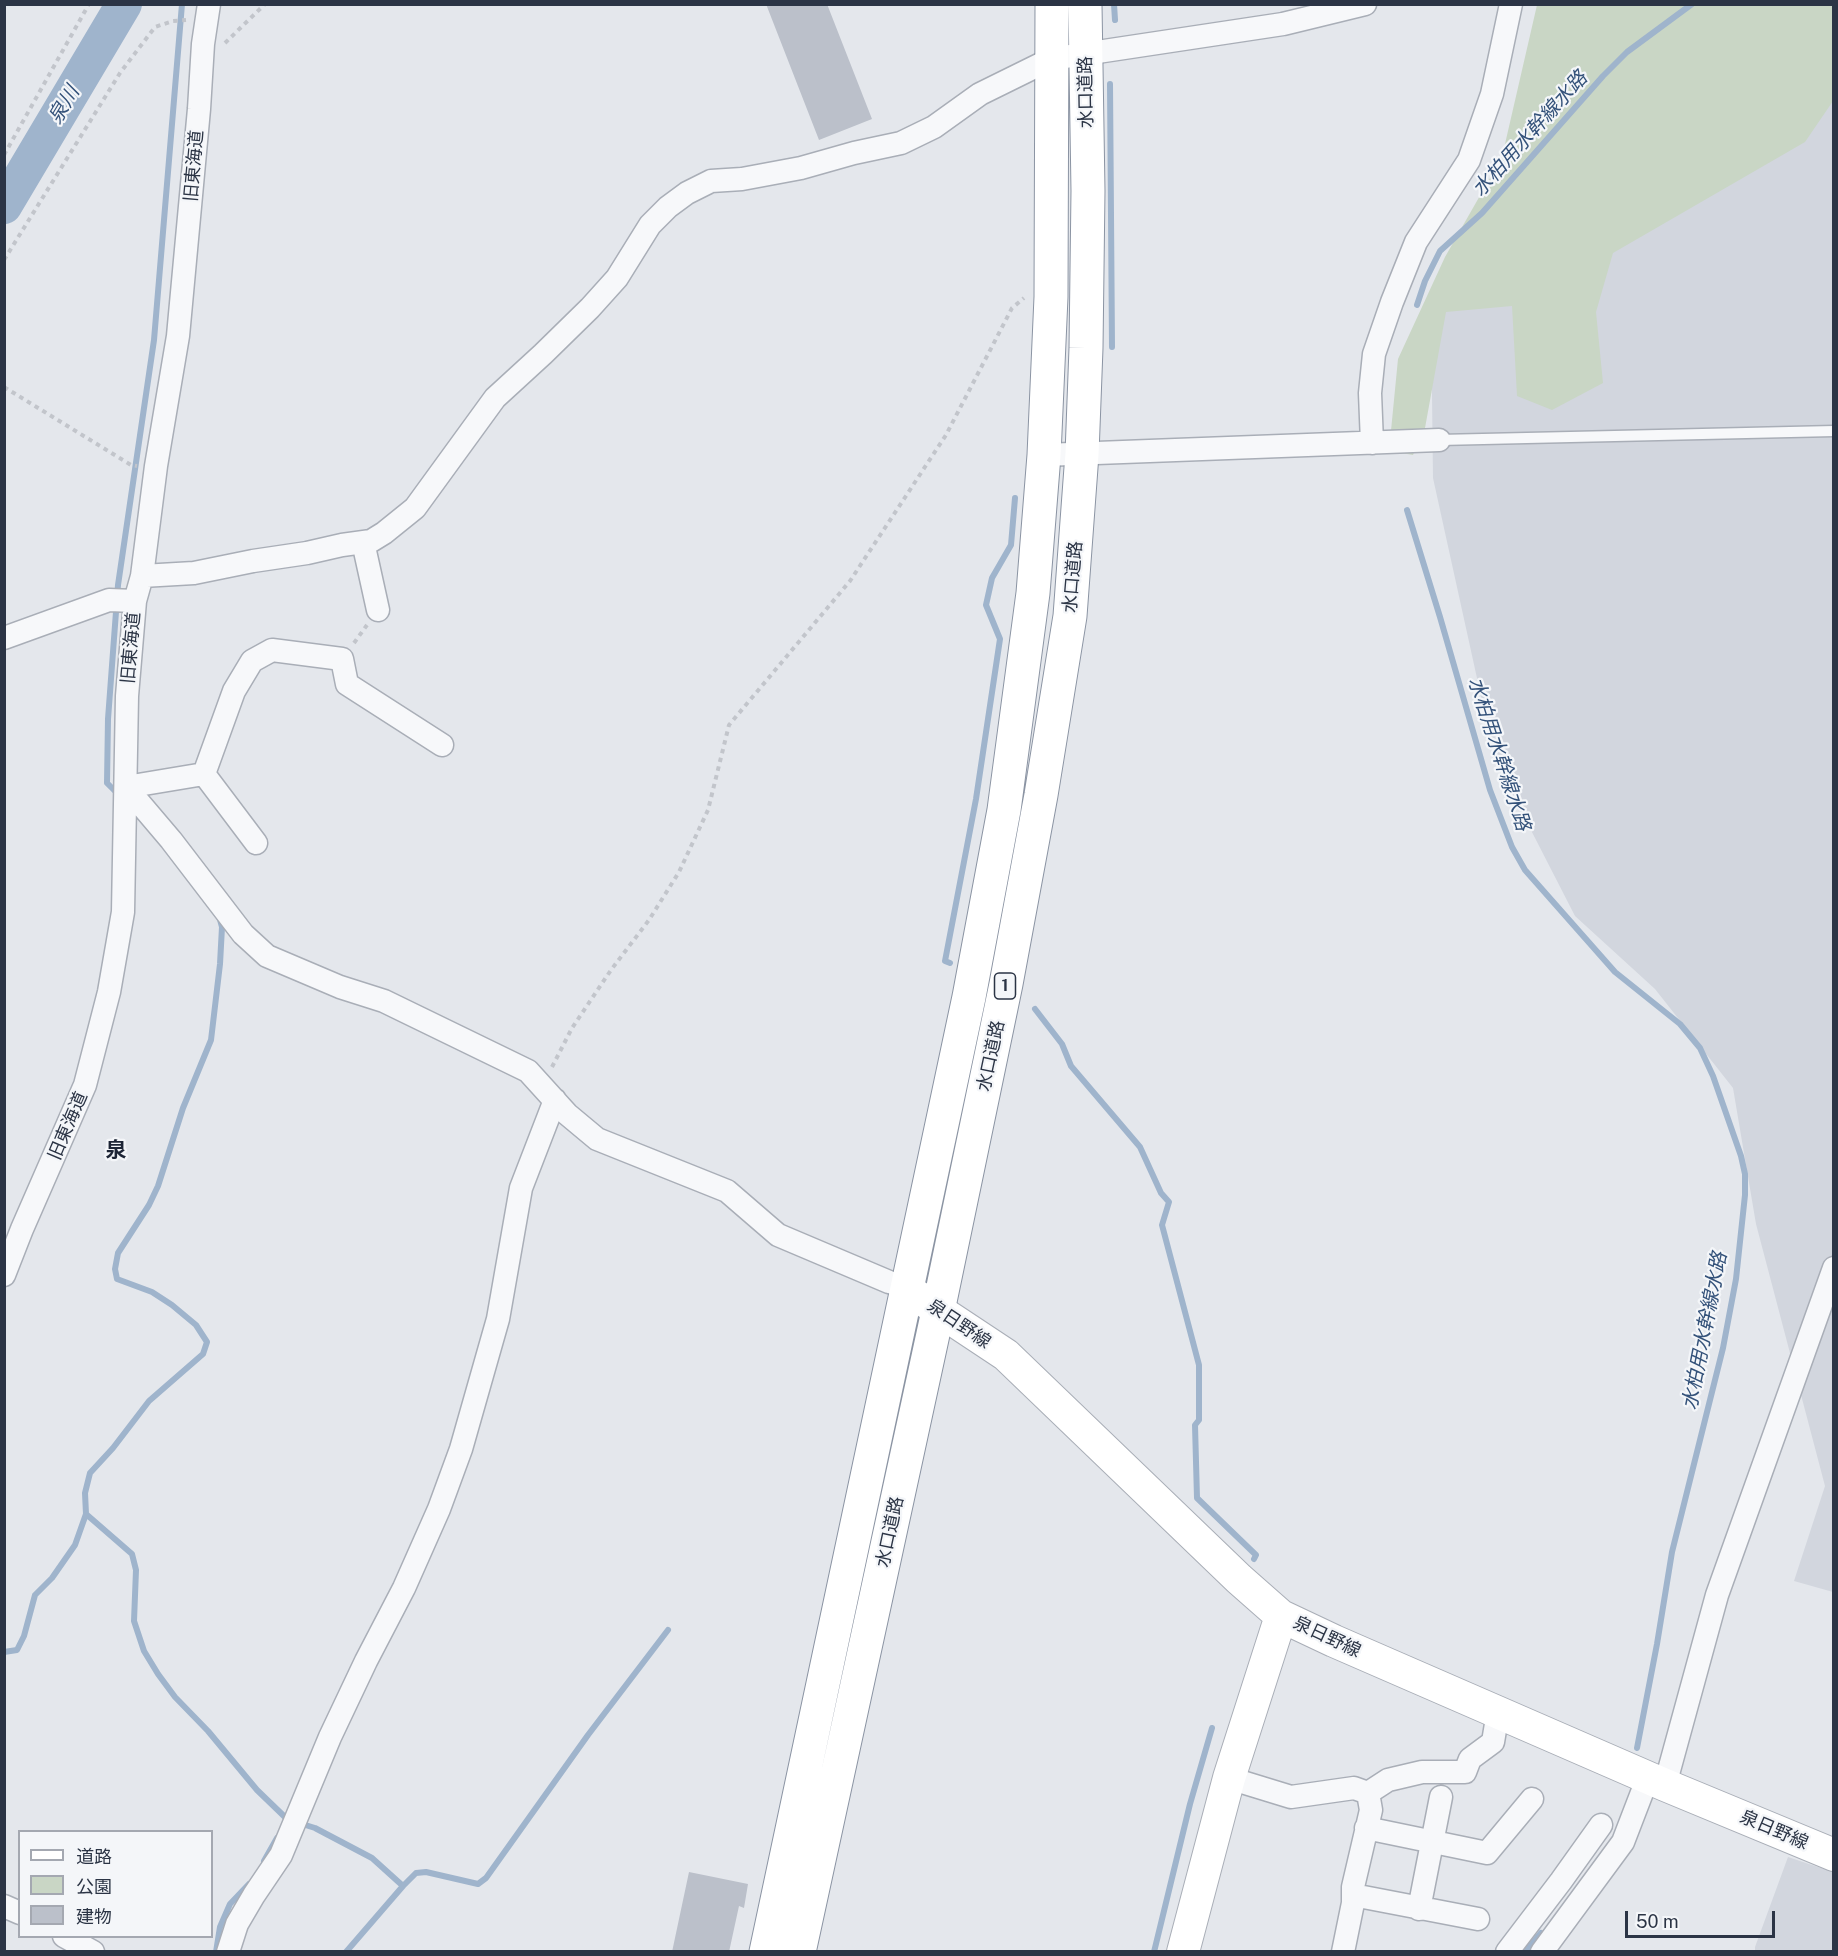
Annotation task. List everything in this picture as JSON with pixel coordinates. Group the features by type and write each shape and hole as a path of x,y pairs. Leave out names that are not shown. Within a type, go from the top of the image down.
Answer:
{"highway":[{"name":"水口道路","path":"766,1952 969,997 1004,810 1034,593 1044,455 1051,297 1052,4"},
{"name":"水口道路","path":"799,1952 938,1311 1006,984 1041,795 1070,616 1082,454 1086,348 1088,214 1085,4"}],"main road":[{"name":"泉日野線","path":"906,1287 1005,1355 1239,1579 1281,1616 1656,1781 1833,1855"},
{"path":"1183,1952 1229,1778 1281,1616"}],"street":[{"name":"旧東海道","path":"4,1275 85,1085 109,992 123,912 127,696 124,601 142,576 156,466 178,336 208,4"},
{"path":"142,576 194,573 371,541 384,533 415,508 495,398 590,308 617,278 650,225 668,207 687,193 711,182 742,179 801,168 901,143 934,127 980,94 1051,59 1283,24 1365,4"},
{"path":"1372,443 1370,393 1374,354 1416,242 1469,160 1492,94 1511,4"},
{"path":"1044,455 1439,440"},
{"path":"363,542 378,610"},
{"path":"4,639 124,601"},
{"path":"204,774 234,691 252,662 272,650 342,659 347,684 442,745"},
{"path":"126,787 204,774"},
{"path":"204,774 256,843"},
{"path":"126,787 171,840 243,934 267,956 340,987 394,1006 528,1071 567,1114 597,1139 727,1191 778,1235 906,1287"},
{"path":"228,1952 237,1924 281,1854 330,1737 404,1588 439,1509 461,1449 498,1319 521,1188 552,1096"},
{"path":"1542,1952 1623,1842 1656,1781 1717,1594 1833,1268"},
{"path":"1229,1778 1291,1797 1354,1788 1368,1792 1388,1780 1422,1772 1465,1772 1470,1759 1493,1742 1498,1712"},
{"path":"1343,1952 1353,1904 1353,1887 1371,1810 1368,1792"},
{"path":"1419,1909 1441,1797"},
{"path":"1366,1828 1487,1853 1532,1799"},
{"path":"1507,1952 1601,1825"},
{"path":"1353,1896 1478,1919"},
{"path":"4,1905 18,1912"},
{"path":"68,1938 93,1952"}],"lane":[{"path":"1439,440 1833,431"}],"path":[{"path":"4,155 89,4"},
{"path":"202,65 266,4"},
{"path":"4,260 120,74 155,27 173,21"},
{"path":"552,1096 550,1072 572,1028 611,970 649,920 679,872 708,810 729,725 850,581 946,435 1012,308 1027,296 1051,297"},
{"path":"4,387 131,465 156,466"},
{"path":"342,659 378,610"}],"shaded area":[{"path":"1833,88 1833,1592 1794,1581 1825,1486 1756,1224 1733,1088 1655,989 1575,916 1495,760 1433,478 1431,312"},
{"path":"1788,1857 1833,1872 1833,1951 1755,1951"}],"green space":[{"path":"1537,5 1833,5 1833,101 1805,142 1613,253 1596,312 1603,383 1552,410 1517,396 1512,306 1446,312 1425,428 1413,455 1389,451 1398,359 1445,257 1502,157"}],"building":[{"path":"766,4 827,4 872,119 819,140"},
{"path":"689,1872 748,1884 744,1908 739,1906 729,1952 672,1952"}],"waterway":[{"name":"泉川","path":"4,206 124,4"},
{"path":"119,795 107,783 108,719 118,585 154,340 182,4"},
{"path":"1114,4 1115,20"},
{"name":"水柏用水幹線水路","path":"1417,305 1425,281 1440,251 1482,213 1627,52 1692,4"},
{"path":"1110,84 1112,347"},
{"path":"950,963 945,961 976,799 1000,639 986,605 992,578 1011,545 1015,498"},
{"name":"水柏用水幹線水路","path":"1407,510 1490,790 1512,847 1525,870 1615,972 1680,1024 1700,1048 1713,1076 1745,1174 1736,1279 1723,1348 1672,1552 1637,1748"},
{"path":"4,1652 17,1650 24,1636 35,1595 52,1578 75,1545 86,1514 85,1493 90,1473 113,1448 149,1401 203,1354 207,1342 196,1325 172,1305 152,1292 117,1279 115,1269 118,1253 149,1205 158,1186 183,1108 211,1040 220,964 222,927 219,916"},
{"path":"1035,1009 1062,1044 1071,1066 1140,1147 1161,1193 1169,1202 1162,1225 1199,1365 1199,1420 1195,1425 1197,1498 1256,1555 1254,1559"},
{"path":"86,1514 132,1554 136,1570 134,1621 144,1651 158,1674 175,1697 208,1731 257,1790 287,1819 286,1821"},
{"path":"403,1886 416,1873 426,1872 478,1884 486,1878 588,1735 668,1630"},
{"path":"1154,1952 1190,1804 1212,1728"},
{"path":"299,1823 315,1828 372,1858 403,1886 346,1952"},
{"path":"264,1861 277,1838"},
{"path":"216,1952 220,1927 230,1904 249,1884"},
{"name":"水柏用水幹線水路","path":"1525,1952 1541,1933"}],"district":[{"name":"泉","path":"116,1151"}]}
